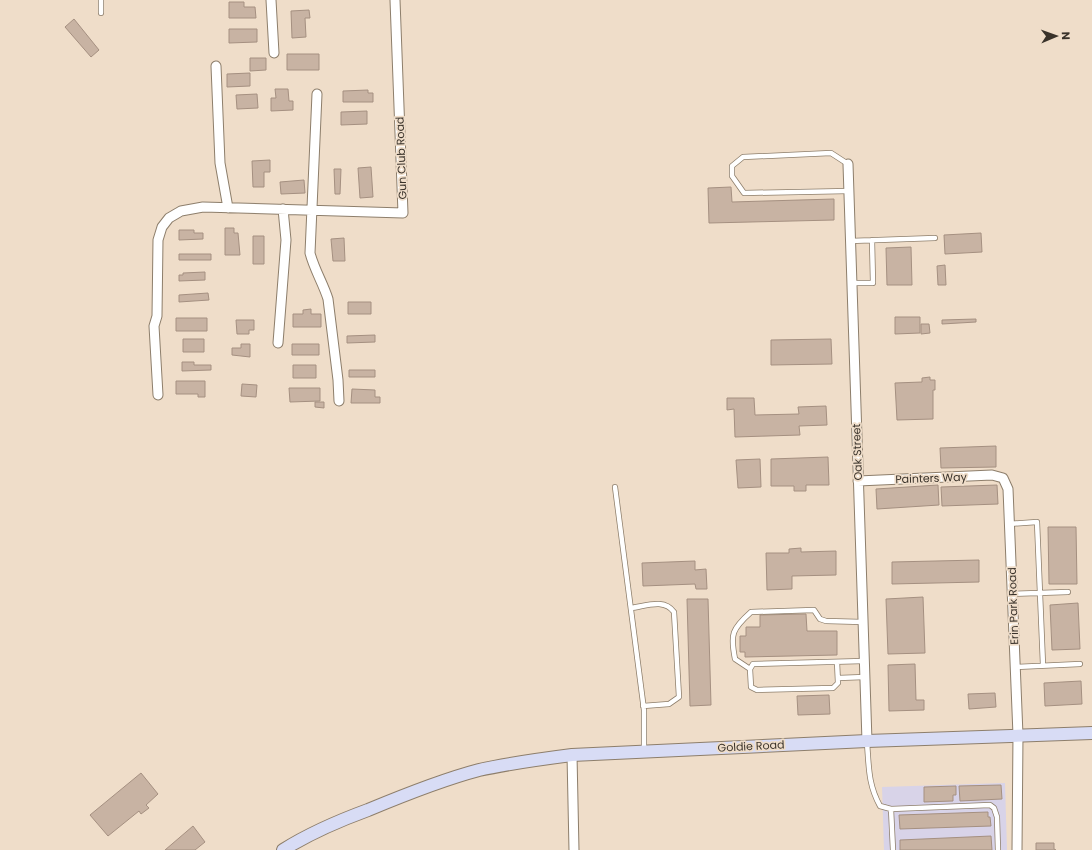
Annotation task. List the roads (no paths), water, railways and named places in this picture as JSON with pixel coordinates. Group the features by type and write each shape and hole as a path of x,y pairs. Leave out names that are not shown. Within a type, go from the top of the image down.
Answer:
{"street":[{"path":"271,0 274,53"},
{"name":"Gun Club Road","path":"158,395 154,326 157,316 158,240 162,227 169,218 181,211 203,208 312,209 403,213 395,0"},
{"path":"216,66 220,163 228,208"},
{"path":"317,94 310,253 312,264 324,287 328,299 338,380 338,401"},
{"name":"Oak Street","path":"848,164 867,741"},
{"path":"278,343 286,240 283,209"},
{"name":"Painters Way","path":"858,481 992,475 1003,478"},
{"name":"Erin Park Road","path":"1003,478 1008,489 1018,735 1017,850"},
{"name":"Goldie Road","path":"283,850 300,839 329,825 415,791 480,770 572,755 867,741 1092,733"},
{"path":"572,755 574,850"}],"lane":[{"path":"101,0 101,13"},
{"path":"848,164 831,153 743,157 732,166 732,176 744,193 849,191"},
{"path":"850,241 935,238"},
{"path":"852,283 873,283 872,240"},
{"path":"615,487 643,706 644,751"},
{"path":"1010,524 1037,522 1043,665"},
{"path":"1012,594 1068,592"},
{"path":"631,608 664,603 670,606 674,612 679,697 669,704 643,706"},
{"path":"750,669 735,659 732,646 733,630 751,612 814,610 820,619 826,621 863,622"},
{"path":"837,662 838,683 833,688 757,690 751,687 750,669 753,664 864,661"},
{"path":"1015,666 1080,664"},
{"path":"838,678 865,677"},
{"path":"867,741 869,781 880,806 891,809 990,805 994,808 996,817 998,850"},
{"path":"891,809 893,850"}]}
